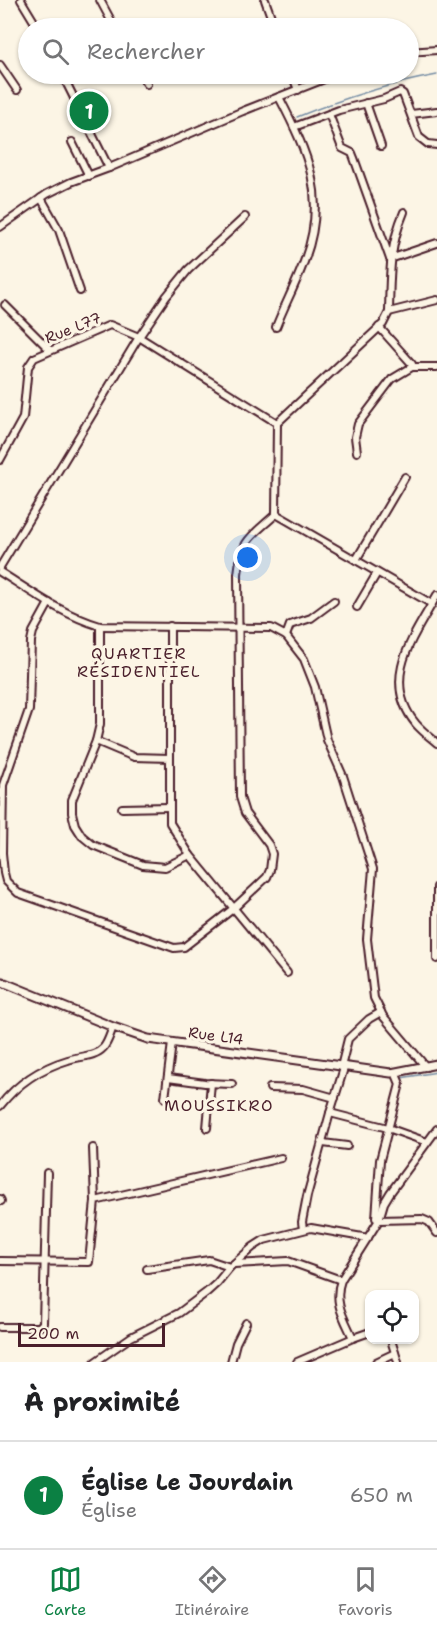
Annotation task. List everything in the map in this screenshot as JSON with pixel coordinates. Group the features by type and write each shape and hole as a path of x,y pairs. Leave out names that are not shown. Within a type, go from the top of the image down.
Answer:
{"street":[{"path":"21,0 32,18"},
{"path":"100,0 110,18"},
{"path":"265,0 271,18"},
{"path":"419,51 437,50"},
{"path":"0,65 17,90"},
{"path":"67,84 109,168"},
{"path":"296,84 298,90"},
{"path":"0,227 40,198 71,182 313,84"},
{"path":"294,127 400,92 404,94 422,141 437,145"},
{"path":"276,327 305,261 315,223 315,186 309,164 279,97"},
{"path":"366,103 381,146"},
{"path":"411,114 437,111"},
{"path":"329,114 342,148 352,153 390,259"},
{"path":"72,142 89,176"},
{"path":"40,198 59,230 80,291"},
{"path":"48,603 33,632 31,641 30,710 3,785 2,853 6,881 18,893 174,948 184,947 234,908 267,878 272,862 269,845 245,813 240,797 238,574 240,554 248,539 276,514 277,423 379,327 389,312 390,259 394,236 404,212"},
{"path":"0,567 140,337 177,281 245,217"},
{"path":"390,259 437,243"},
{"path":"389,312 437,300"},
{"path":"5,305 50,350"},
{"name":"Rue L77","path":"0,460 2,452 23,418 30,362 50,350 110,325 140,337 277,423"},
{"path":"379,327 412,366"},
{"path":"357,452 355,437 358,424 392,379 412,366 437,367"},
{"path":"356,560 405,477"},
{"path":"276,514 432,604"},
{"path":"0,572 48,603 82,621 100,626 238,626 271,628 286,636 304,658 310,672 327,740 343,776 372,864 367,939 374,998 381,1012 426,1067"},
{"path":"357,607 377,573"},
{"path":"437,595 404,654 400,680 403,701 407,710 416,725 437,743"},
{"path":"286,636 290,625 311,618 334,601"},
{"path":"100,626 101,717 96,741 72,800 75,825 82,836 93,845 143,865 165,867 190,855"},
{"path":"170,626 170,823 190,855 287,973"},
{"path":"96,741 134,757 170,758"},
{"path":"122,808 169,807"},
{"path":"437,887 437,959"},
{"name":"Rue L14","path":"0,981 148,1039 343,1067 395,1072 437,1064"},
{"path":"303,1229 302,1222 313,1170 323,1143 348,1039 369,1019 381,1012"},
{"path":"0,1106 7,1096 51,1065 89,1056 102,1050 113,1027"},
{"path":"165,1098 172,1043"},
{"path":"377,1223 380,1160 400,1084 395,1072"},
{"path":"168,1078 232,1084"},
{"path":"207,1128 211,1083"},
{"path":"270,1088 303,1089 335,1098"},
{"path":"330,1113 388,1128 427,1142"},
{"path":"353,1338 340,1311 337,1294 341,1280 377,1223 390,1193 437,1129"},
{"path":"323,1143 347,1146"},
{"path":"0,1261 89,1262 95,1201 93,1148"},
{"path":"95,1201 281,1158"},
{"path":"0,1327 42,1327 47,1173"},
{"path":"377,1223 422,1219 429,1222 437,1233"},
{"path":"95,1362 131,1337 179,1313 218,1283 232,1266 264,1240 311,1228 368,1238"},
{"path":"147,1269 209,1260 232,1266 288,1260 341,1280"},
{"path":"231,1362 236,1343 246,1323"},
{"path":"297,1362 365,1334"},
{"path":"392,1344 398,1362"},
{"path":"376,1362 395,1353"}],"waterway":[{"path":"419,79 437,75"},
{"path":"297,117 366,92 397,84"},
{"path":"401,1078 437,1072"}],"place":[{"name":"Église Le Jourdain","path":"89,111"}],"district":[{"name":"QUARTIER RÉSIDENTIEL","path":"139,662"},
{"name":"MOUSSIKRO","path":"219,1105"}]}
